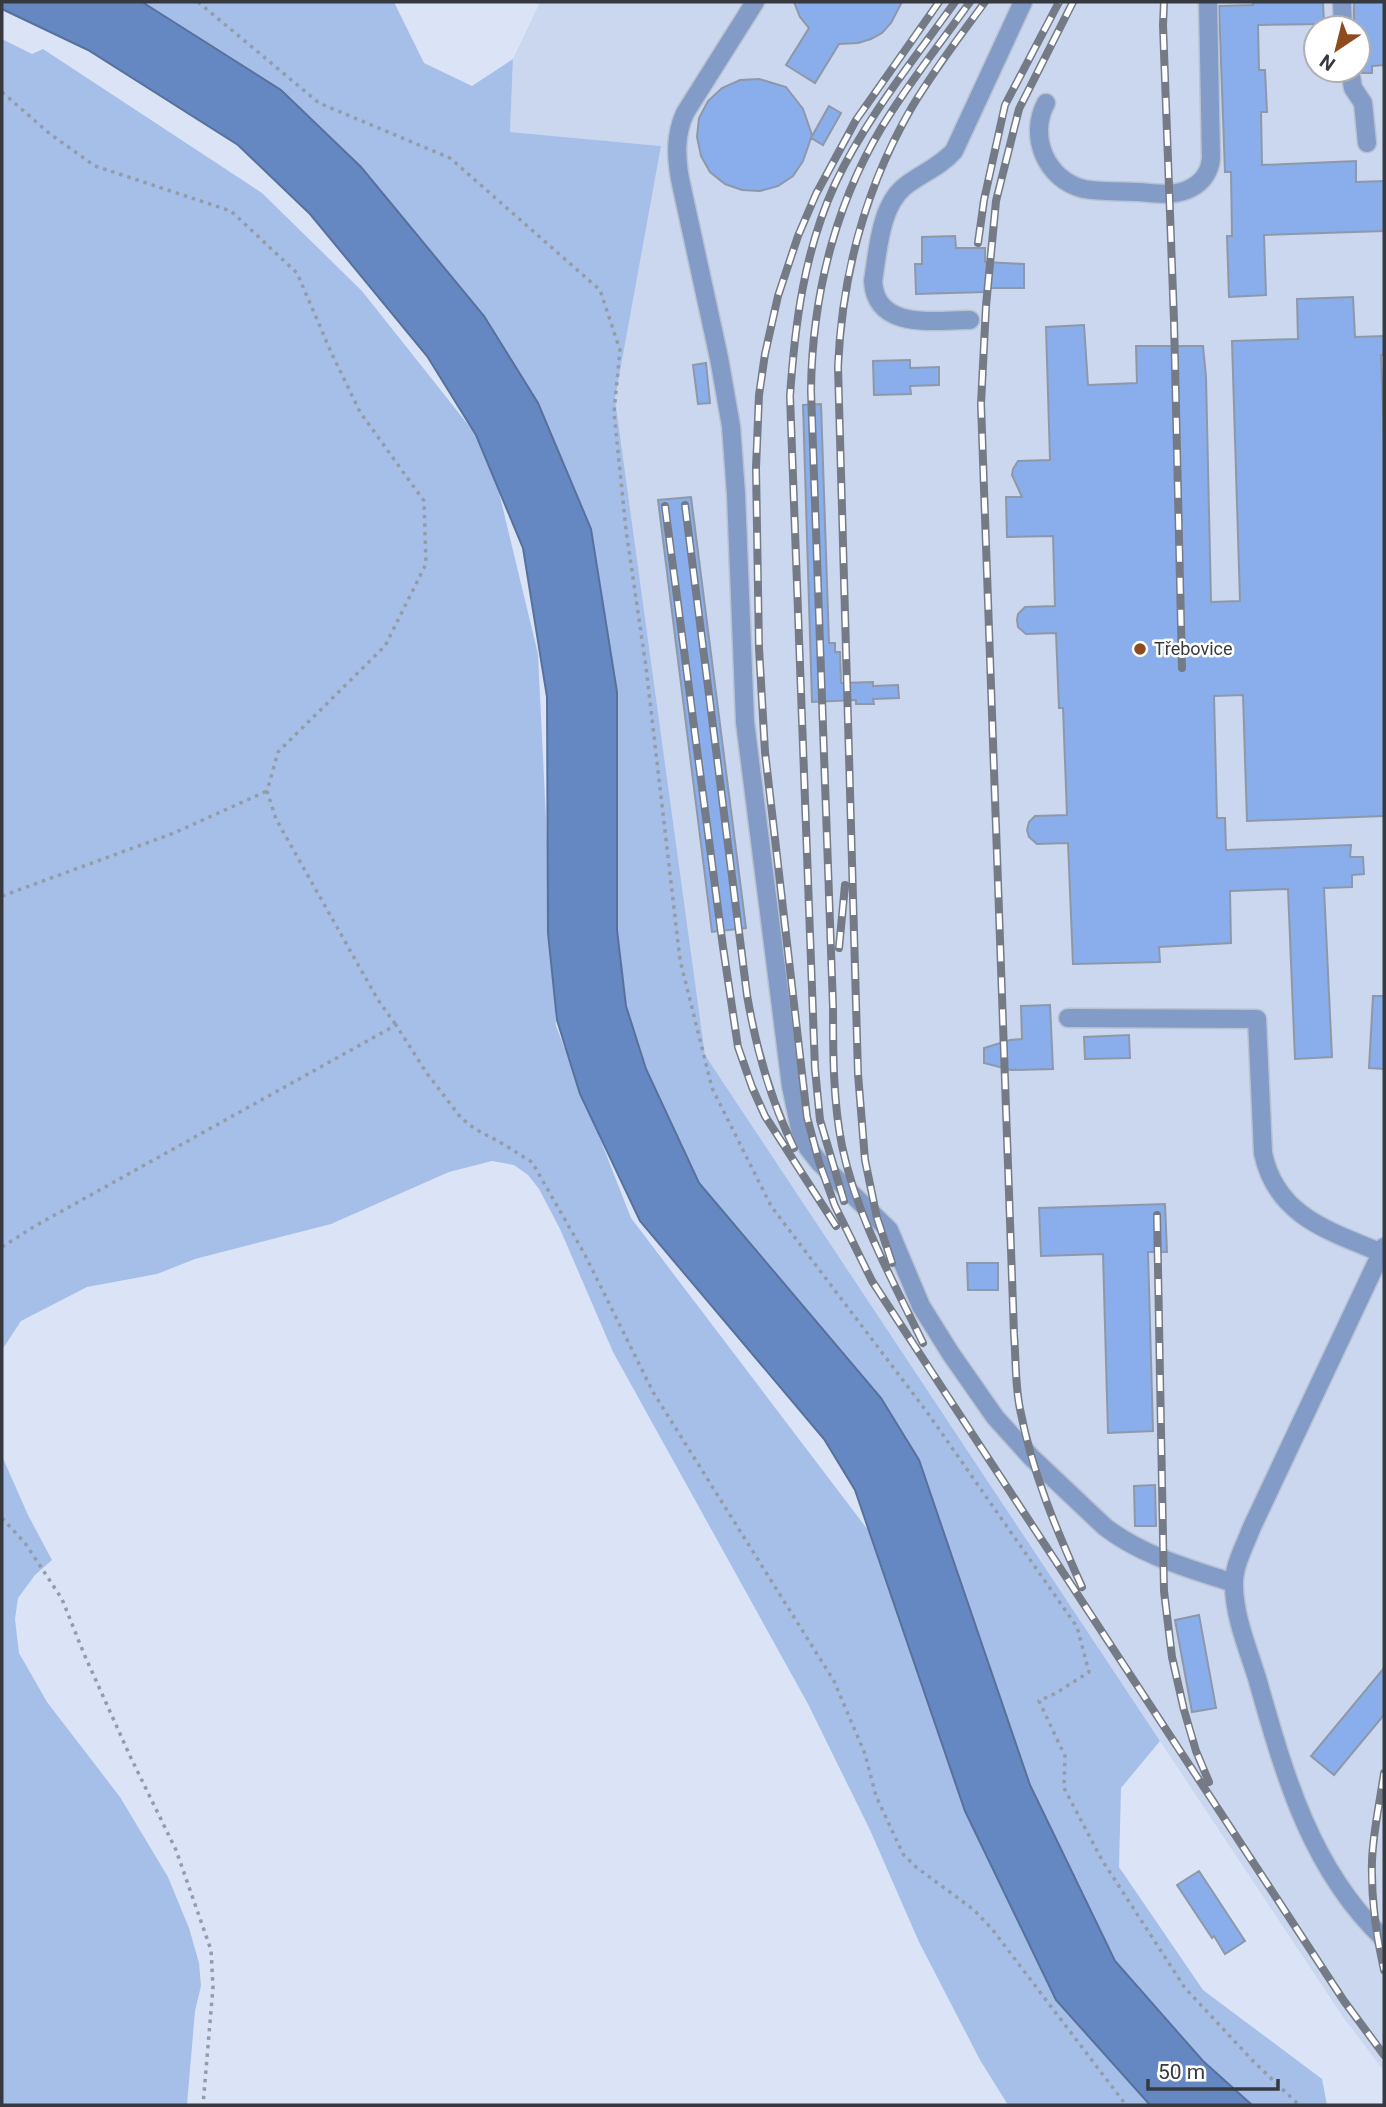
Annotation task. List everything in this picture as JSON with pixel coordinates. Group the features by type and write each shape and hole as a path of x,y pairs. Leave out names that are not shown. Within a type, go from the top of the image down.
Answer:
{"lane":[{"path":"755,2 685,113 676,153 731,426 745,722 789,1072 800,1129 808,1148 819,1162 889,1230 912,1288 933,1328 995,1417 1018,1444 1118,1537 1163,1560 1233,1583"},
{"path":"970,320 914,320 900,317 888,311 879,301 873,281 886,215 892,200 904,187 942,163 954,151 1023,2"},
{"path":"1046,103 1038,121 1037,133 1041,150 1056,173 1072,185 1085,189 1162,193 1179,193 1191,188 1207,174 1211,158 1208,2"},
{"path":"1352,84 1363,103 1367,143"},
{"path":"1068,1018 1258,1019 1263,1153 1265,1166 1275,1187 1300,1214 1336,1234 1383,1250 1251,1529 1233,1583 1241,1623 1270,1724 1307,1831 1344,1893 1384,1939"}],"path":[{"path":"198,2 319,103 450,158 600,290 620,350 614,412 626,530 646,667 680,960 712,1088 771,1206 927,1412 1077,1627 1089,1672 1039,1701 1065,1756 1064,1788 1102,1860 1185,1988 1253,2061 1299,2105"},
{"path":"2,92 50,134 94,166 231,211 297,273 360,412 424,501 426,564 385,646 278,752 267,791 276,819 378,1000 426,1072 461,1118 532,1162 584,1253 653,1392 834,1681 865,1754 876,1796 903,1854 916,1867 974,1910 992,1929 1126,2105"},
{"path":"2,896 174,833 267,791"},
{"path":"2,1247 396,1025"},
{"path":"2,1518 25,1544 62,1599 124,1745 176,1850 211,1950 213,1987 203,2105"}],"shaded area":[{"path":"2,2 142,2 281,90 361,167 484,316 538,403 591,529 617,692 617,930 626,1006 646,1069 699,1183 881,1398 919,1460 1030,1785 1115,1961 1203,2061 1252,2105 1150,2105 1056,2000 965,1811 855,1490 824,1439 640,1221 580,1094 557,1020 548,933 547,697 523,548 476,435 427,356 310,214 238,145 88,50 2,9"},
{"path":"142,2 394,2 424,63 472,86 513,59 510,132 661,146 615,399 705,1055 1160,1741 1121,1788 1119,1867 1203,1990 1322,2079 1327,2105 1252,2105 1203,2061 1115,1961 1030,1785 881,1398 699,1183 646,1069 626,1006 617,930 617,692 538,403 484,316 361,167 281,90"},
{"path":"540,2 1384,2 1384,2071 1343,2017 705,1055 615,399 661,146 510,132 513,59"},
{"path":"2,39 32,54 43,49 262,193 362,291 489,451 538,654 556,1026 631,1218 868,1530 894,1570 1159,2105 1008,2105 980,2060 919,1942 870,1830 808,1704 613,1352 560,1229 539,1189 528,1175 514,1165 492,1161 449,1172 331,1224 195,1259 157,1274 87,1287 21,1321 2,1350"},
{"path":"2,1456 28,1515 52,1560 35,1575 18,1598 15,1619 19,1653 47,1702 120,1797 168,1877 189,1928 199,1963 201,1986 195,2011 187,2105 2,2105"}],"building":[{"path":"794,2 902,2 891,23 882,33 858,43 839,44 815,83 786,65 809,28 800,17"},
{"path":"1253,2 1323,2 1324,14 1302,14 1302,24 1258,25 1259,70 1265,70 1267,112 1261,112 1262,165 1356,161 1356,182 1384,181 1384,231 1264,235 1266,295 1229,297 1227,236 1232,236 1231,172 1225,172 1219,6 1253,5"},
{"path":"1354,2 1384,2 1384,65 1372,66 1372,14 1354,14"},
{"path":"759,79 786,87 803,109 812,135 803,161 793,176 778,186 760,191 742,190 725,184 710,172 701,156 697,137 699,118 708,101 722,88 740,80"},
{"path":"829,106 841,113 823,145 811,138"},
{"path":"955,236 956,248 985,248 985,262 1024,264 1024,288 985,288 985,292 916,294 915,264 922,264 922,237"},
{"path":"1353,297 1355,337 1384,336 1384,355 1381,355 1384,440 1384,816 1247,821 1243,695 1214,696 1217,818 1225,818 1226,850 1351,845 1350,857 1363,857 1364,874 1352,875 1352,887 1324,888 1332,1057 1295,1059 1288,889 1230,891 1231,943 1159,947 1160,962 1073,964 1068,843 1037,844 1029,837 1027,830 1029,822 1035,816 1067,815 1063,708 1059,708 1056,633 1026,634 1018,627 1017,620 1018,614 1025,607 1055,606 1053,536 1007,537 1006,497 1022,497 1012,475 1018,461 1050,460 1046,327 1084,325 1088,385 1137,383 1136,346 1203,346 1211,602 1240,601 1232,341 1298,339 1297,299"},
{"path":"910,360 910,368 939,367 939,385 910,386 911,394 874,395 873,361"},
{"path":"706,363 710,403 698,404 693,365"},
{"path":"821,404 829,643 835,643 835,652 840,652 841,683 873,682 873,686 898,685 899,698 873,699 874,704 856,704 856,700 812,702 803,405"},
{"path":"691,497 746,928 712,932 658,500"},
{"path":"1373,996 1384,996 1384,1069 1369,1068"},
{"path":"1050,1005 1053,1069 1011,1070 984,1063 984,1048 1022,1039 1021,1006"},
{"path":"1129,1035 1130,1058 1085,1059 1084,1037"},
{"path":"1165,1204 1167,1252 1148,1252 1153,1431 1108,1433 1103,1254 1041,1256 1039,1208"},
{"path":"967,1263 998,1263 998,1290 968,1290"},
{"path":"1155,1485 1156,1526 1135,1526 1134,1486"},
{"path":"1199,1615 1216,1708 1192,1712 1175,1620"},
{"path":"1384,1668 1384,1715 1334,1775 1311,1756"},
{"path":"1199,1871 1245,1941 1225,1954 1177,1885"}],"railway":[{"path":"939,2 856,120 816,194 798,236 778,296 759,395 756,468 759,648 765,752 807,1117 835,1206 872,1281 1344,2001 1384,2055"},
{"path":"844,1201 820,1120 815,1069 790,396 792,369 808,262 835,184 876,113 955,2"},
{"path":"923,1343 866,1223 842,1146 837,1112 811,391 816,318 831,245 842,210 856,176 892,111 970,2"},
{"path":"892,1263 877,1218 865,1160 858,1074 838,367 840,332 859,232 881,169 920,93 985,2"},
{"path":"978,243 984,200 1005,105 1059,2"},
{"path":"1073,2 1019,109 996,201 986,306 981,404 1016,1381 1025,1432 1038,1478 1082,1587"},
{"path":"1164,2 1182,668"},
{"path":"685,505 747,995 765,1073 794,1148"},
{"path":"665,506 738,1047 765,1116 836,1226"},
{"path":"839,948 845,885"},
{"path":"1157,1215 1164,1591 1172,1657 1184,1710 1196,1751 1209,1782"},
{"path":"1384,1773 1372,1861 1375,1916 1384,1970"}],"place":[{"name":"Třebovice","path":"1140,649"}]}
